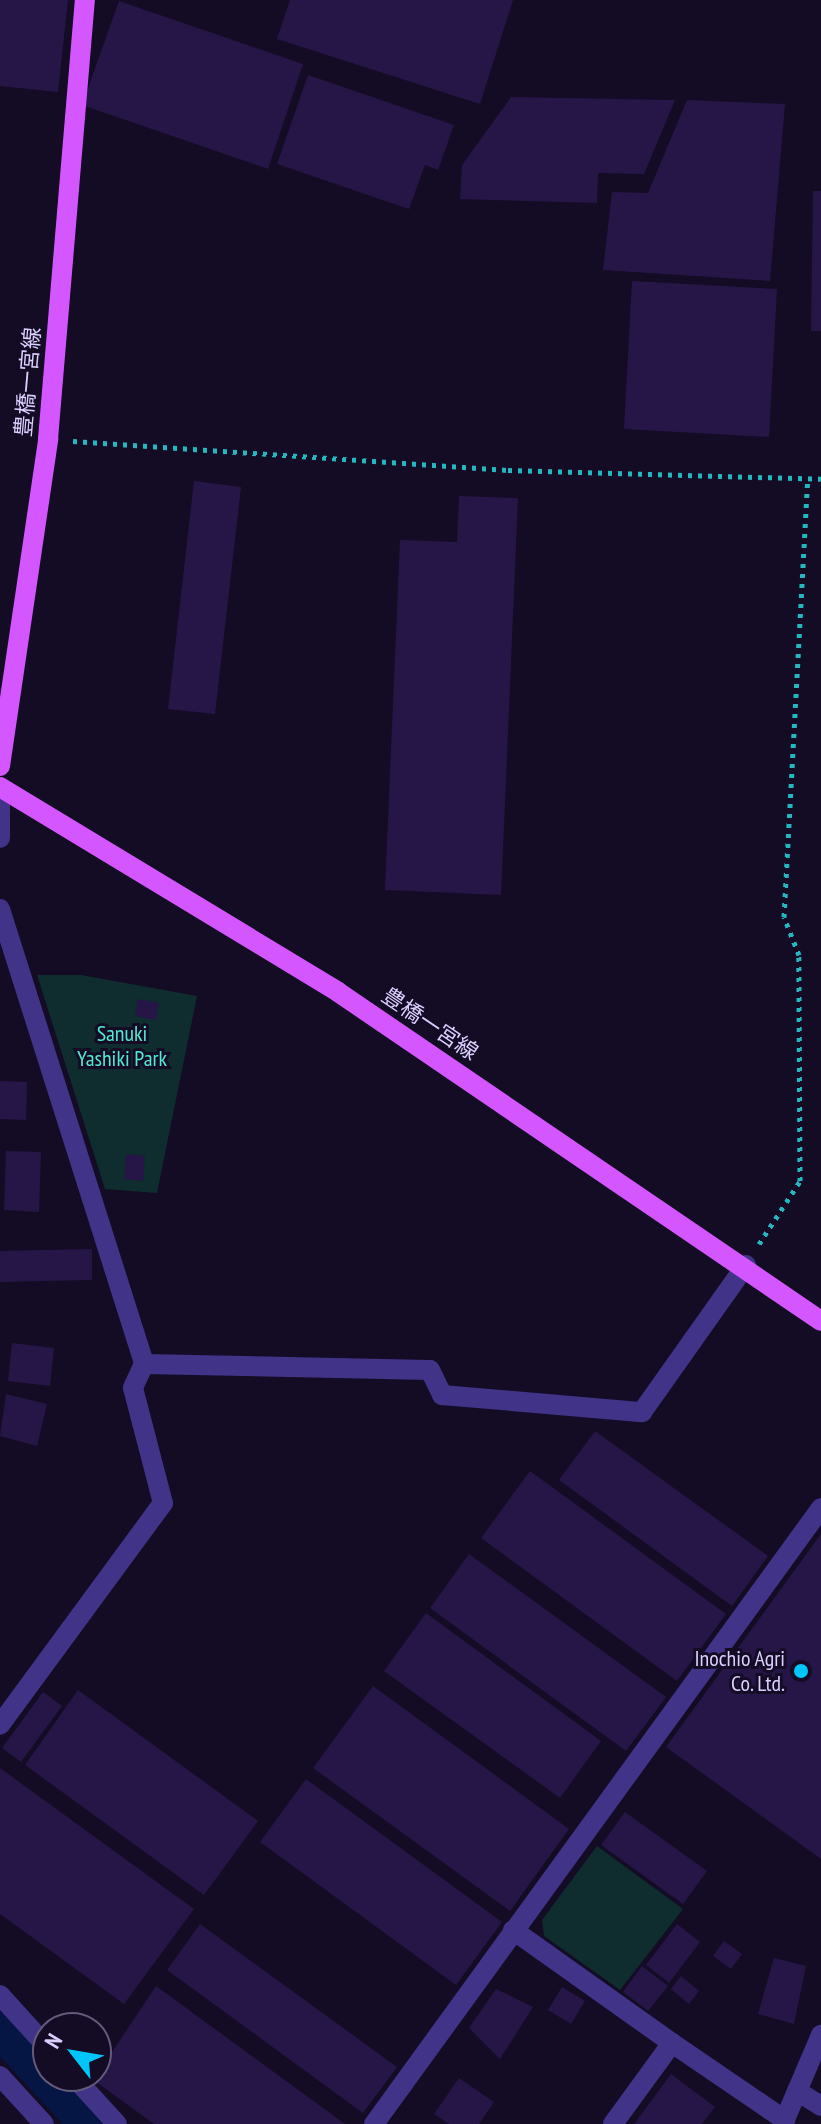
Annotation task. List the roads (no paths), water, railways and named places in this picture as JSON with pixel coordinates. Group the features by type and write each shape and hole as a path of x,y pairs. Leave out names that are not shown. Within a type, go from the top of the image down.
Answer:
{"main road":[{"name":"豊橋一宮線","path":"0,766 48,439 85,0"},
{"name":"豊橋一宮線","path":"0,787 338,992 746,1265 821,1321"}],"street":[{"path":"0,805 0,838"},
{"path":"0,909 144,1364 133,1388 163,1503 0,1725"},
{"path":"144,1364 430,1370 442,1395 642,1412 746,1265"},
{"path":"374,2124 821,1508"},
{"path":"513,1930 784,2122 821,2035"},
{"path":"0,1995 32,2030"},
{"path":"613,2124 672,2043"},
{"path":"0,2076 44,2124"},
{"path":"797,2091 821,2106"},
{"path":"88,2092 117,2124"}],"waterway":[{"path":"0,2030 87,2124"}],"place":[{"name":"Inochio Agri Co. Ltd.","path":"801,1671"}],"park label":[{"name":"Sanuki Yashiki Park","path":"122,1046"}]}
